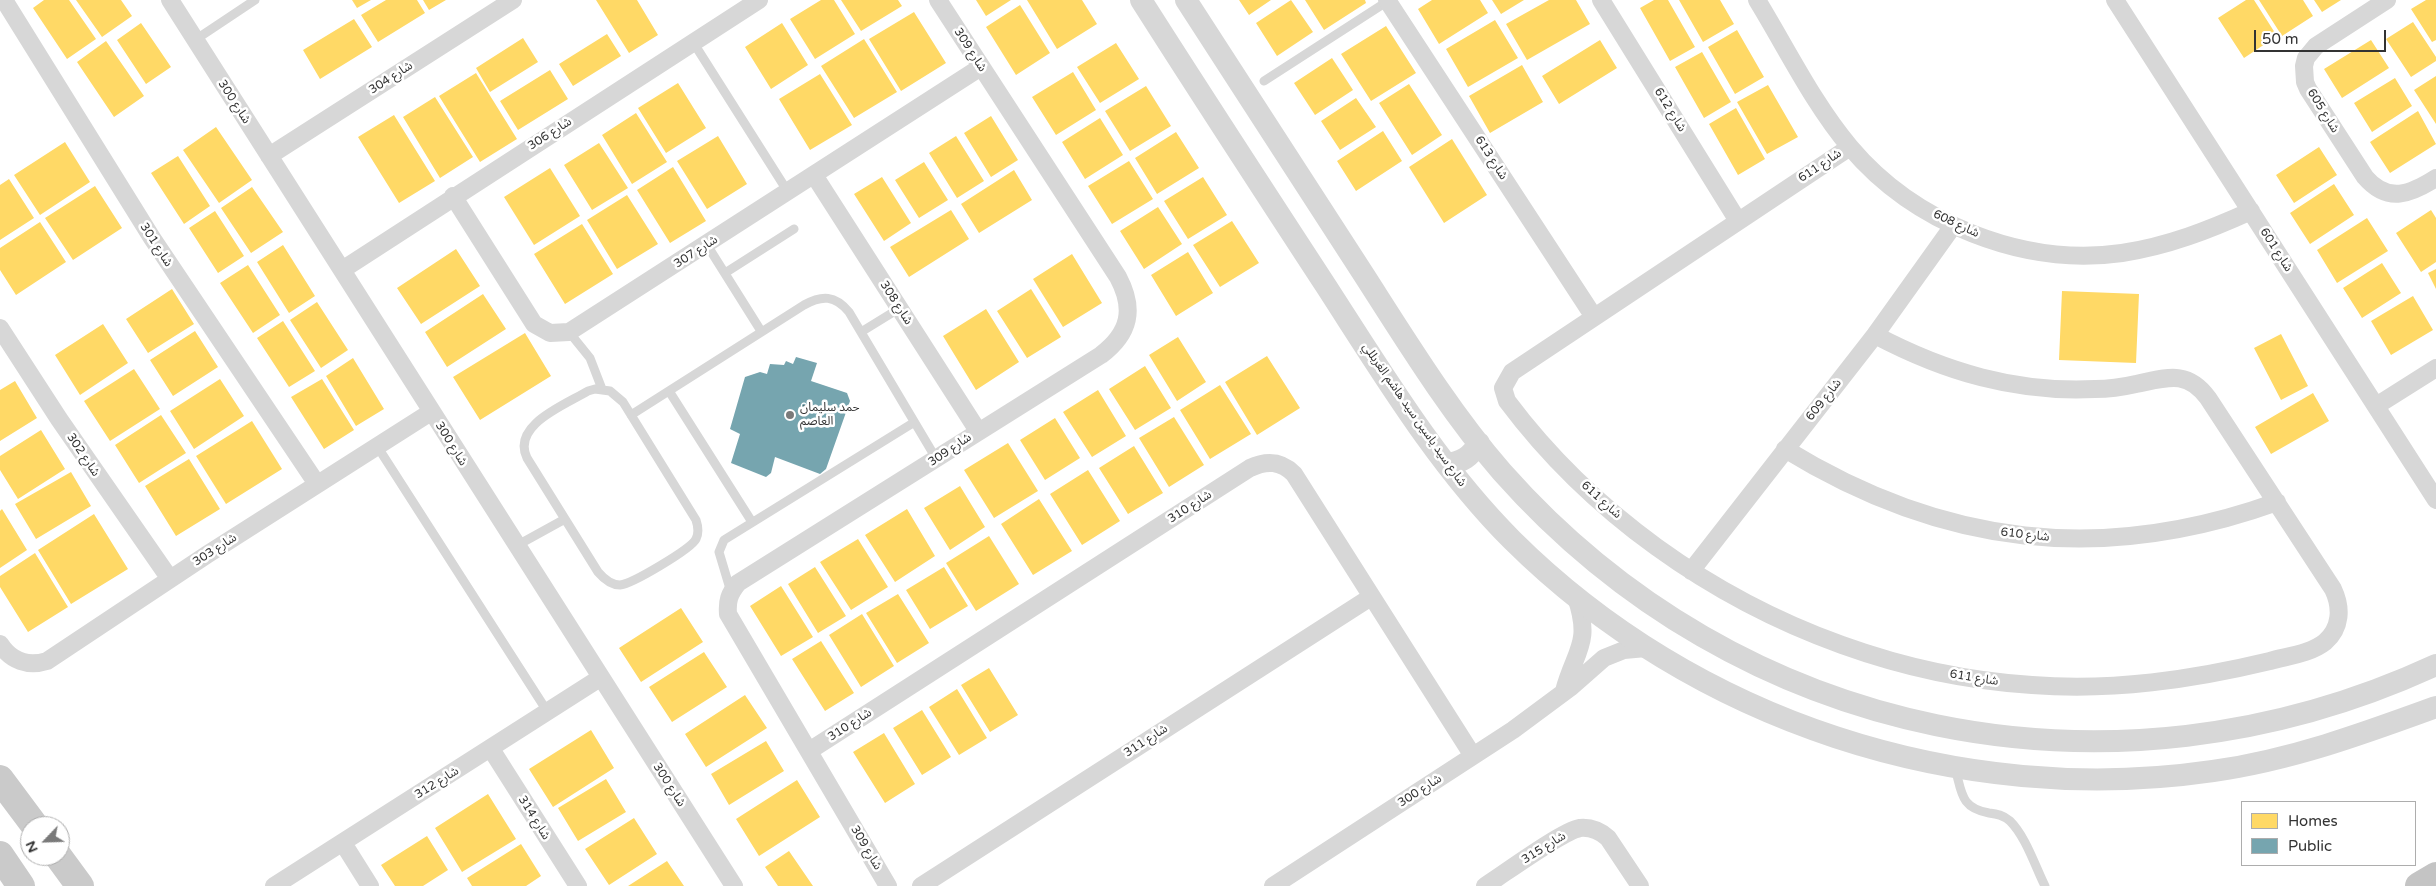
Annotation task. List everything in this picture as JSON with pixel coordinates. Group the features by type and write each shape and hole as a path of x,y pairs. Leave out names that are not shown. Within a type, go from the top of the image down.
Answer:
{"highway":[{"path":"2419,886 2436,876"}],"main road":[{"path":"0,779 28,816"},
{"path":"0,855 21,886"},
{"path":"65,866 80,886"}],"street":[{"name":"شارع 301","path":"4,0 157,246 317,484"},
{"name":"شارع 300","path":"170,0 734,886"},
{"name":"شارع 304","path":"269,156 513,0"},
{"name":"شارع 306","path":"342,270 453,196 759,0"},
{"name":"شارع 309","path":"888,886 728,614 731,592 738,583 937,460 978,431 1115,344 1125,329 1129,311 1127,293 1118,276 938,0"},
{"name":"شارع سيد ياسين سيد هاشم الغربللي","path":"1141,0 1366,349 1446,464 1511,539 1576,597 1646,648 1724,692 1799,725 1885,752 1955,768 2063,780 2179,776 2251,765 2324,747 2436,707"},
{"path":"1186,0 1398,327 1479,443 1525,496 1559,531 1614,578 1676,622 1742,658 1844,701 1913,721 1956,730 2041,740 2090,741 2178,737 2256,726 2303,714 2385,687 2436,665"},
{"name":"شارع 613","path":"1388,0 1594,317"},
{"name":"شارع 612","path":"1601,0 1738,221"},
{"name":"شارع 608","path":"1757,0 1826,115 1850,147 1897,191 1953,226 2012,246 2039,251 2093,255 2128,252 2175,241 2203,232 2251,211"},
{"name":"شارع 601","path":"2116,0 2436,500"},
{"name":"شارع 605","path":"2387,0 2316,46 2306,58 2305,82 2365,177 2378,188 2394,194 2403,194 2412,192 2436,178"},
{"name":"شارع 307","path":"569,332 708,245 981,67"},
{"name":"شارع 611","path":"1850,147 1512,372 1503,388 1506,401 1555,457 1590,492 1622,520 1691,571 1728,594 1843,646 1920,668 1956,676 2032,685 2078,687 2157,683 2200,676 2303,652 2322,644 2330,637 2339,618 2338,598 2202,390 2188,380 2171,377 2114,388 2076,390 2021,387 1969,375 1936,364 1875,335"},
{"name":"شارع 308","path":"814,175 978,431"},
{"path":"453,196 534,324 550,333 569,332"},
{"name":"شارع 609","path":"1691,571 1875,335 1953,226"},
{"name":"شارع 302","path":"0,328 65,427 170,579"},
{"path":"2376,406 2436,368"},
{"name":"شارع 303","path":"0,644 10,656 19,661 29,664 47,661 170,579 431,412"},
{"path":"1446,464 1462,461 1469,456 1479,443"},
{"name":"شارع 610","path":"1785,449 1845,483 1908,510 1974,528 2016,535 2076,539 2144,535 2212,523 2277,502"},
{"name":"شارع 310","path":"809,752 1258,465 1265,463 1281,465 1294,474 1473,756"},
{"name":"شارع 311","path":"921,886 1371,597"},
{"name":"شارع 300","path":"1563,691 1582,644 1582,620 1576,597"},
{"name":"شارع 300","path":"1273,886 1531,718 1604,658 1624,650 1646,648"},
{"name":"شارع 312","path":"274,886 343,844 491,749 547,710 600,678"},
{"name":"شارع 314","path":"491,749 578,886"},
{"name":"شارع 315","path":"1485,886 1573,830 1588,828 1602,833 1608,838 1640,886"},
{"path":"343,844 370,886"}],"lane":[{"path":"195,40 255,0"},
{"path":"1264,81 1388,0"},
{"path":"693,42 788,192"},
{"path":"725,273 794,229"},
{"path":"708,245 761,331"},
{"path":"631,415 761,331 812,301 828,298 843,305 937,460"},
{"path":"861,332 900,308"},
{"path":"569,332 590,358 602,389"},
{"path":"602,389 620,398 631,415 696,520 698,527 696,539 687,548 635,580 622,585 608,582 598,572 525,453 525,436 531,426 588,391 602,389"},
{"path":"669,391 752,522"},
{"path":"731,592 720,559 720,546 729,536 913,422"},
{"path":"377,446 547,710"},
{"path":"516,546 565,519"},
{"path":"1955,768 1963,798 1967,804 1977,811 2000,814 2012,823 2045,886"}],"building: Homes":[{"path":"44,0 69,0 96,39 67,59 33,8"},
{"path":"76,0 121,0 132,16 102,37"},
{"path":"352,0 371,0 357,8"},
{"path":"386,0 417,0 425,13 378,42 361,15"},
{"path":"423,0 446,0 429,10"},
{"path":"596,0 637,0 658,35 629,53"},
{"path":"821,0 834,0 855,34 815,59 790,19"},
{"path":"841,0 898,0 902,6 861,31"},
{"path":"976,0 1011,0 986,16"},
{"path":"1027,0 1082,0 1097,24 1057,49"},
{"path":"1239,0 1271,0 1249,15"},
{"path":"1291,0 1313,32 1277,56 1256,23"},
{"path":"1305,0 1365,0 1366,3 1324,30"},
{"path":"1432,0 1480,0 1488,13 1439,44 1418,9"},
{"path":"1492,0 1524,0 1501,14"},
{"path":"1549,0 1576,0 1590,24 1527,60 1506,24"},
{"path":"1654,0 1668,0 1695,47 1670,61 1640,8"},
{"path":"1679,0 1720,0 1734,24 1703,42"},
{"path":"2246,0 2254,0 2277,36 2244,58 2218,18"},
{"path":"2259,0 2303,0 2313,16 2282,36"},
{"path":"2314,0 2341,0 2322,12"},
{"path":"2426,0 2436,0 2436,40 2432,42 2411,9"},
{"path":"1020,5 1050,53 1016,75 986,27"},
{"path":"914,12 946,63 901,91 869,39"},
{"path":"354,19 372,47 320,79 303,50"},
{"path":"1495,20 1518,58 1468,87 1446,49"},
{"path":"2413,22 2436,57 2436,61 2411,77 2386,39"},
{"path":"141,23 171,67 146,84 117,40"},
{"path":"782,23 808,65 771,89 745,47"},
{"path":"1386,26 1416,73 1371,101 1341,54"},
{"path":"1737,30 1764,77 1735,94 1708,47"},
{"path":"607,34 621,56 573,86 559,64"},
{"path":"523,38 538,62 490,92 476,68"},
{"path":"864,39 897,92 854,118 821,66"},
{"path":"1600,40 1617,68 1559,104 1542,76"},
{"path":"2371,40 2389,68 2342,98 2324,69"},
{"path":"106,41 144,96 114,117 77,62"},
{"path":"1116,43 1139,79 1100,103 1077,67"},
{"path":"1702,52 1731,102 1704,118 1675,67"},
{"path":"1332,58 1353,90 1315,115 1294,83"},
{"path":"1522,65 1543,102 1490,133 1469,96"},
{"path":"550,70 568,99 518,130 500,101"},
{"path":"1073,72 1096,110 1056,135 1032,97"},
{"path":"476,73 517,139 480,162 439,96"},
{"path":"820,74 852,125 810,150 779,99"},
{"path":"2436,76 2436,124 2414,90"},
{"path":"2395,78 2412,106 2372,132 2354,103"},
{"path":"678,83 706,128 666,153 638,108"},
{"path":"1409,84 1442,135 1412,155 1379,103"},
{"path":"1768,85 1798,137 1767,154 1737,102"},
{"path":"1146,86 1171,126 1130,151 1105,111"},
{"path":"435,97 473,157 440,178 403,117"},
{"path":"1356,98 1376,127 1340,150 1321,121"},
{"path":"1736,108 1765,159 1738,175 1709,124"},
{"path":"2418,111 2436,144 2390,173 2370,142"},
{"path":"636,113 667,162 632,184 602,135"},
{"path":"394,115 435,181 399,203 358,137"},
{"path":"991,116 1018,160 991,177 964,133"},
{"path":"1100,118 1123,155 1085,179 1062,142"},
{"path":"216,127 252,180 219,203 183,150"},
{"path":"1383,131 1402,161 1356,191 1337,161"},
{"path":"1176,132 1199,168 1157,194 1135,158"},
{"path":"718,136 747,184 707,209 677,161"},
{"path":"956,136 984,181 957,198 929,153"},
{"path":"1452,139 1487,195 1444,223 1409,167"},
{"path":"65,142 90,182 40,215 14,175"},
{"path":"599,143 628,188 592,210 564,165"},
{"path":"2319,147 2337,175 2294,203 2276,175"},
{"path":"178,156 210,206 184,224 151,173"},
{"path":"1129,161 1153,199 1112,224 1088,186"},
{"path":"924,162 948,200 919,218 895,180"},
{"path":"673,167 706,221 670,243 637,190"},
{"path":"550,168 580,216 534,245 504,197"},
{"path":"1014,170 1032,200 979,233 961,204"},
{"path":"882,177 911,223 884,241 854,194"},
{"path":"1203,177 1227,215 1188,239 1164,201"},
{"path":"9,179 34,218 0,240 0,185"},
{"path":"2334,184 2354,215 2310,244 2290,213"},
{"path":"95,186 122,228 73,260 45,218"},
{"path":"252,187 283,232 251,253 221,208"},
{"path":"627,195 658,244 617,269 587,220"},
{"path":"1158,207 1182,244 1144,269 1120,231"},
{"path":"951,210 969,239 909,277 890,247"},
{"path":"2431,210 2436,218 2436,262 2421,272 2396,233"},
{"path":"215,211 244,256 218,273 189,228"},
{"path":"2367,218 2388,251 2337,283 2317,250"},
{"path":"1232,221 1259,263 1220,287 1193,245"},
{"path":"40,222 66,262 16,295 0,270 0,248"},
{"path":"582,224 613,274 565,304 534,254"},
{"path":"283,245 315,296 289,313 257,262"},
{"path":"456,249 480,286 421,324 397,288"},
{"path":"1188,252 1213,293 1176,316 1151,275"},
{"path":"1072,254 1102,303 1063,327 1033,279"},
{"path":"2382,263 2401,293 2362,318 2343,288"},
{"path":"248,265 280,315 253,333 220,283"},
{"path":"2436,269 2436,289 2428,273"},
{"path":"172,289 194,324 148,353 126,319"},
{"path":"1031,289 1061,337 1027,358 997,311"},
{"path":"2062,291 2139,294 2136,363 2059,360"},
{"path":"483,294 506,329 447,367 425,332"},
{"path":"2413,296 2433,330 2391,355 2371,321"},
{"path":"317,302 348,350 321,368 290,320"},
{"path":"986,309 1019,362 976,390 943,336"},
{"path":"283,321 315,371 289,387 257,338"},
{"path":"103,324 128,363 80,395 55,355"},
{"path":"195,331 218,367 173,396 150,360"},
{"path":"525,333 551,376 480,420 453,377"},
{"path":"2281,334 2308,386 2281,400 2254,348"},
{"path":"1178,337 1206,382 1177,401 1149,355"},
{"path":"1267,356 1300,408 1257,435 1225,382"},
{"path":"353,358 384,409 356,426 326,376"},
{"path":"1145,366 1171,408 1135,430 1109,389"},
{"path":"134,369 160,409 110,441 84,401"},
{"path":"220,379 244,416 194,449 170,411"},
{"path":"322,379 354,430 324,449 291,397"},
{"path":"15,381 37,418 0,441 0,390"},
{"path":"1220,385 1251,434 1210,459 1180,410"},
{"path":"1098,390 1126,436 1092,457 1063,412"},
{"path":"2313,393 2329,421 2271,454 2255,427"},
{"path":"161,415 186,453 139,483 115,445"},
{"path":"1174,417 1204,465 1169,487 1139,438"},
{"path":"1055,418 1080,458 1045,480 1020,440"},
{"path":"252,421 282,469 226,504 196,456"},
{"path":"41,430 65,469 18,499 0,470 0,456"},
{"path":"1008,443 1038,491 994,518 964,470"},
{"path":"1134,446 1163,493 1128,514 1099,468"},
{"path":"189,459 220,509 176,536 145,486"},
{"path":"1088,470 1120,521 1082,545 1050,494"},
{"path":"71,472 91,506 36,539 15,504"},
{"path":"960,486 985,527 950,550 924,508"},
{"path":"1039,499 1072,551 1033,575 1001,524"},
{"path":"2,509 27,550 0,568 0,511"},
{"path":"907,509 935,556 895,582 865,535"},
{"path":"94,514 128,569 71,604 38,550"},
{"path":"989,536 1019,584 976,611 946,563"},
{"path":"858,539 888,587 851,610 820,562"},
{"path":"35,553 68,607 28,632 0,587 0,576"},
{"path":"815,567 846,616 818,633 788,584"},
{"path":"944,567 968,606 930,629 906,590"},
{"path":"781,586 813,637 781,656 750,606"},
{"path":"898,594 929,643 897,663 866,613"},
{"path":"681,608 703,642 641,682 619,648"},
{"path":"862,614 894,666 861,687 829,635"},
{"path":"821,641 854,693 825,711 792,659"},
{"path":"704,652 727,687 672,722 649,687"},
{"path":"989,668 1018,715 990,732 961,685"},
{"path":"957,689 987,738 959,755 929,707"},
{"path":"745,695 767,728 706,767 685,734"},
{"path":"922,710 951,757 922,775 893,728"},
{"path":"591,730 614,768 553,807 529,769"},
{"path":"884,733 915,784 885,803 853,752"},
{"path":"766,741 784,771 729,805 711,774"},
{"path":"606,779 626,812 578,841 558,808"},
{"path":"797,780 820,817 759,856 736,819"},
{"path":"488,794 516,839 462,872 435,828"},
{"path":"634,818 657,854 609,885 585,849"},
{"path":"427,836 448,870 423,886 395,886 381,865"},
{"path":"521,844 541,876 526,886 472,886 467,878"},
{"path":"789,851 813,886 778,886 765,867"},
{"path":"667,861 684,886 628,886"}],"building: Public":[{"name":"حمد سليمان العاصم","path":"796,357 817,363 811,381 847,393 850,401 826,469 820,474 775,457 771,473 766,477 731,463 740,434 730,429 745,377 760,372 767,374 770,364 784,365 786,361 793,364"}],"place":[{"name":"حمد سليمان العاصم","path":"790,415"}]}
